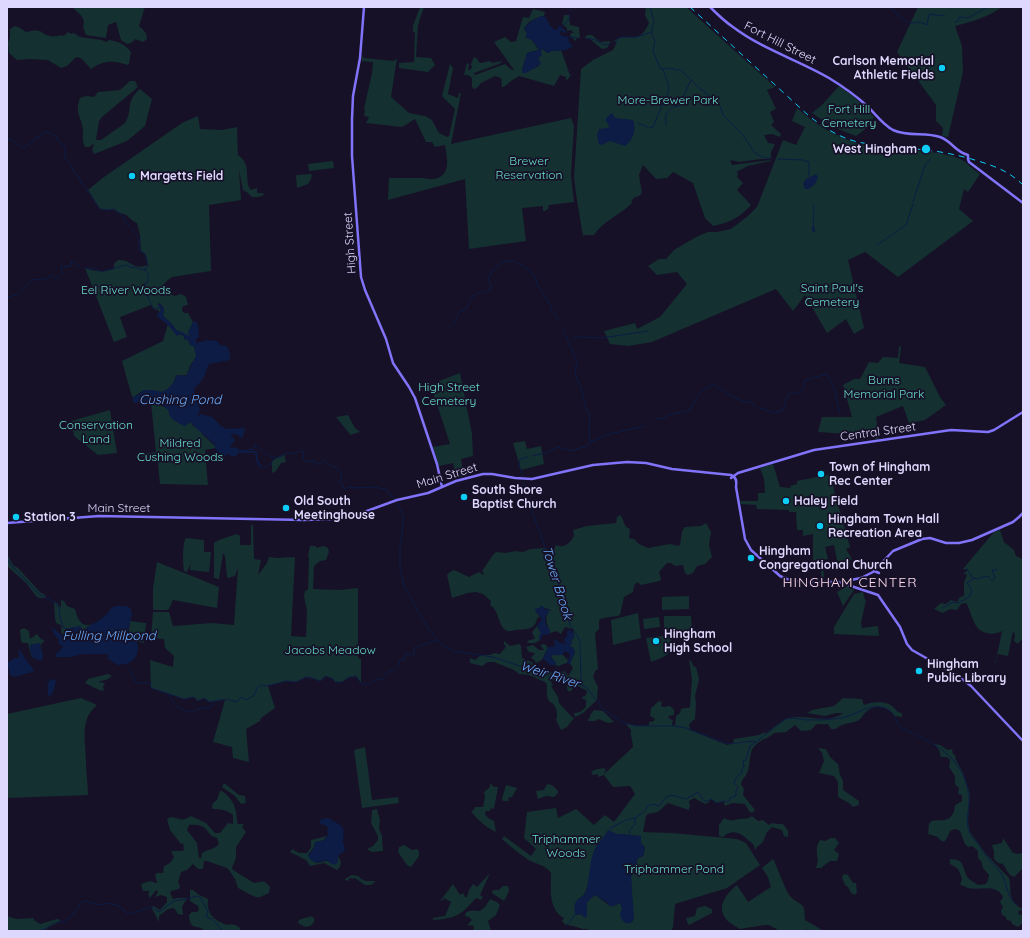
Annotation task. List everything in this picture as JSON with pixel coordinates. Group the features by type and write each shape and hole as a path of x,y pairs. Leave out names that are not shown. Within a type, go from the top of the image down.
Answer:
{"main road":[{"name":"High Street","path":"364,7 360,59 353,96 352,120 352,156 361,277 386,339 393,363 415,398 437,464 442,487"},
{"name":"Fort Hill Street","path":"710,7 737,30 837,83 866,105 882,122 893,130 904,134 941,137 958,151 968,155 969,162 1023,203"},
{"name":"Central Street","path":"732,477 798,454 814,450 951,430 988,432 994,430 1023,412"},
{"name":"Main Street","path":"7,522 99,516 323,520 356,515 398,500 425,494 465,478 483,474 534,479 593,465 618,462 646,463 672,469 732,477"},
{"path":"732,477 736,480 746,542 751,550 780,576 789,580 802,582 838,582 876,594 882,599 901,630 907,644 915,653 958,676 974,688 1023,741"},
{"path":"846,584 851,580 862,577 874,571 890,553 908,544 926,538 953,544 966,542 1013,522 1023,513"},
{"path":"874,571 879,573"}],"green space":[{"path":"72,7 145,7 139,26 146,33 147,39 143,42 135,39 131,43 127,44 121,40 116,22 108,25 106,38 86,35 83,27 83,18"},
{"path":"420,7 424,7 418,25 416,57 431,58 435,65 428,72 399,68 399,63 414,62 415,32 413,32 413,26"},
{"name":"More-Brewer Park","path":"646,7 686,7 775,87 767,90 776,109 770,112 774,122 771,125 781,134 780,137 772,134 764,135 768,143 775,144 771,152 771,159 739,162 730,160 732,165 771,160 748,166 736,172 738,173 737,177 743,183 737,190 751,205 734,219 713,226 705,218 693,183 673,172 667,178 656,179 643,165 639,175 641,195 635,197 626,209 606,222 594,235 583,236 574,177 581,69 593,60 613,50 617,42 620,41 614,41 619,38 637,37 641,35 649,23 645,15"},
{"path":"918,7 1002,7 980,19 955,26 962,46 963,72 948,137 942,136 943,128 936,121 936,105 897,52"},
{"path":"533,9 545,12 544,16 532,20 524,29 539,50 527,53 522,70 528,71 539,66 538,58 541,56 542,49 548,53 551,51 561,50 570,75 572,74 566,81 566,77 560,75 554,86 519,76 502,87 501,78 495,76 481,83 474,89 472,87 472,78 468,75 464,75 467,63 469,64 468,71 472,68 471,64 474,57 480,63 503,61 499,64 474,73 475,75 505,64 514,70 494,42 505,37 511,42 516,41 523,17 529,18"},
{"path":"564,15 569,15 570,25 579,27 580,38 577,38 575,41 570,35 571,33 574,33 571,30 567,31 567,28 562,24"},
{"path":"15,26 26,32 36,30 50,36 64,36 68,32 71,34 74,33 80,37 108,42 108,40 118,42 124,45 131,52 129,64 104,62 91,69 81,58 76,57 67,66 61,68 48,60 17,60 9,53 8,42 10,38 10,29"},
{"path":"587,35 592,35 600,42 610,41 610,43 607,48 602,49 590,39 585,38"},
{"name":"Brewer Reservation","path":"362,56 364,58 394,61 397,58 391,97 409,113 425,116 432,120 439,133 447,137 449,136 455,109 442,96 450,64 453,68 448,94 458,98 459,93 461,93 451,144 571,118 574,126 571,175 574,202 549,205 548,209 545,211 543,211 543,206 522,208 526,241 469,249 465,179 388,200 389,178 432,179 440,177 446,170 447,155 445,145 435,147 432,142 426,142 415,119 402,127 366,123 369,117 364,116 364,109 373,62 362,62"},
{"path":"130,81 135,81 138,87 102,117 99,121 96,140 101,140 125,123 129,114 132,98 140,89 152,99 145,126 127,141 94,154 92,150 94,144 89,147 85,147 83,143 83,131 78,112 80,98 86,96 94,97 98,92 120,90"},
{"name":"Fort Hill Cemetery","path":"839,86 854,97 874,117 868,127 856,136 833,127 812,113 823,104"},
{"name":"Saint Paul's Cemetery","path":"797,108 808,117 832,132 857,143 885,149 938,153 963,160 980,174 968,192 964,189 959,209 973,221 898,277 865,252 848,260 864,328 854,334 846,319 827,333 805,295 793,311 776,289 652,342 628,346 610,344 604,331 635,323 637,329 660,317 687,284 677,272 657,275 648,266 659,259 666,259 674,250 696,237 708,232 731,229 757,207 783,140 796,145 805,127 792,121"},
{"name":"Eel River Woods","path":"198,116 200,129 222,130 237,127 238,155 243,159 247,168 249,186 251,190 257,188 257,193 263,193 264,195 252,197 243,190 239,170 241,200 209,205 211,271 172,277 163,286 162,290 164,292 175,296 181,294 186,297 188,305 183,306 182,310 184,313 188,313 193,322 188,333 191,337 177,331 163,316 164,309 160,303 158,304 161,309 160,312 155,310 151,305 120,317 127,337 114,342 85,268 96,271 110,270 114,269 114,264 118,260 127,261 138,267 148,265 145,254 141,251 140,235 137,223 114,209 100,209 88,190 104,177 182,123"},
{"path":"333,161 334,168 309,171 308,164"},
{"path":"312,174 308,184 297,188 297,175"},
{"path":"168,324 174,332 184,336 185,340 188,340 190,345 194,346 196,357 190,366 187,375 176,376 172,384 165,391 159,392 145,390 132,397 122,361 163,341"},
{"name":"Burns Memorial Park","path":"899,346 901,347 899,363 925,367 940,397 946,405 925,420 911,423 909,423 903,406 876,417 879,439 876,439 875,436 818,432 822,417 852,417 843,385 854,379 860,379 869,362 878,363 883,357 898,358"},
{"name":"High Street Cemetery","path":"460,373 472,434 473,456 461,459 464,476 456,478 453,463 439,466 433,447 450,444 431,386 439,381"},
{"name":"Mildred Cushing Woods","path":"151,403 161,405 187,423 191,422 193,426 199,429 215,446 216,448 205,450 208,485 160,484 157,455 141,457 141,454 156,452"},
{"name":"Conservation Land","path":"110,410 117,453 98,455 74,436 71,421"},
{"path":"348,415 355,428 360,432 350,435 336,417"},
{"path":"525,441 527,449 541,446 544,464 521,470 513,443"},
{"path":"284,454 286,462 281,463 276,471 272,473 272,461"},
{"name":"Hingham Town Hall Recreation Area","path":"773,464 780,487 791,488 790,486 797,484 797,481 832,474 834,490 850,547 846,549 852,559 843,565 837,560 834,545 825,547 828,559 823,560 824,579 821,579 821,563 813,563 813,534 803,536 803,530 797,530 796,512 789,512 789,510 757,509 756,505 741,504 740,501 758,501 758,493 765,493 764,479 760,468"},
{"path":"620,515 623,518 627,528 630,529 629,538 634,539 639,544 648,548 670,544 679,546 682,531 685,527 701,526 706,523 711,532 709,545 712,557 705,564 697,566 693,573 688,575 685,573 683,565 675,566 671,563 667,563 659,572 661,579 660,581 641,585 637,582 634,586 633,592 624,597 620,615 599,620 599,629 595,633 598,669 595,671 593,677 598,687 597,700 583,713 575,717 574,713 580,712 586,707 586,700 581,698 586,695 587,691 574,684 572,690 569,692 567,689 567,682 552,680 551,682 553,685 551,686 558,697 559,703 574,718 567,727 561,730 556,720 556,708 548,699 547,685 545,682 529,675 519,674 514,670 494,662 488,662 482,666 470,663 470,658 475,660 481,655 490,655 494,653 500,654 506,647 504,641 510,646 519,644 521,646 522,658 532,662 537,668 543,671 556,673 565,671 568,676 573,668 570,664 575,652 573,648 569,646 574,637 573,629 565,627 561,634 556,631 550,633 546,617 548,611 551,611 541,608 536,609 536,612 540,617 537,618 533,627 507,631 490,605 491,601 483,594 476,592 467,593 452,598 447,575 454,570 469,577 479,572 483,575 484,574 482,571 496,552 523,552 530,549 546,548 548,550 554,550 556,545 564,546 571,541 574,536 573,530 587,526 616,523 617,517"},
{"name":"Jacobs Meadow","path":"251,525 253,525 254,559 261,560 258,575 267,563 269,557 295,557 291,636 306,637 307,610 304,597 305,591 308,590 308,556 310,546 316,546 316,548 324,546 328,548 329,552 326,560 320,561 314,566 313,589 339,590 358,588 358,658 361,659 361,683 356,676 350,677 343,681 335,682 333,679 325,676 321,681 306,677 296,682 286,681 268,686 275,708 261,718 260,721 246,729 249,762 233,758 232,747 213,742 225,700 209,702 204,698 197,701 194,697 184,699 151,688 150,660 173,667 174,656 165,648 164,639 151,638 153,612 169,612 173,626 212,623 234,625 238,568 235,576 227,577 225,556 223,553 219,579 214,578 214,543 237,534 240,536 240,545 251,545"},
{"path":"1000,530 1004,542 1014,550 1016,556 1022,559 1023,556 1023,640 1021,640 1018,644 1014,641 1015,635 1013,631 1008,656 998,654 996,662 994,662 996,661 1002,631 991,634 980,630 972,619 966,603 961,604 957,610 950,609 943,613 934,609 941,603 946,604 951,600 957,602 960,597 964,596 964,582 967,575 963,574 968,570 963,569 994,532"},
{"path":"186,538 204,540 204,552 211,552 209,572 190,570 191,557 187,572 184,571 183,549"},
{"path":"7,554 13,565 18,568 41,593 44,594 46,597 45,598 39,598 36,596 27,584 7,566"},
{"path":"157,562 219,587 217,608 173,600 169,609 153,610 153,588"},
{"path":"847,586 854,590 843,606 837,592"},
{"path":"863,592 866,600 861,623 862,628 878,626 879,636 834,634 834,627 854,594"},
{"path":"689,596 689,609 662,610 662,597"},
{"path":"61,600 64,601 67,606 75,609 77,617 83,624 94,624 87,627 82,633 78,632 78,630 81,629 75,627 66,629 66,635 62,634 61,625 56,623 54,601 61,608"},
{"path":"638,613 641,638 613,645 611,620"},
{"path":"664,616 691,616 692,632 664,632"},
{"path":"659,617 660,627 644,629 643,619"},
{"path":"130,621 146,623 144,643 128,638"},
{"path":"537,626 541,633 539,637 540,640 535,643 527,643 529,640 535,639 532,632"},
{"path":"24,628 29,631 30,639 37,634 45,641 41,644 42,650 40,644 30,645 33,658 30,653 28,643 23,643 21,641 20,630"},
{"path":"669,635 671,646 668,653 665,656 651,662 646,638"},
{"path":"544,644 548,648 542,660 536,663 531,658 535,653 529,652 526,647 533,645 539,650 544,650 540,645"},
{"path":"563,655 568,660 567,663 559,666 555,665 556,664 551,656"},
{"name":"Triphammer Woods","path":"689,660 692,662 693,666 696,667 699,679 695,696 695,719 689,724 690,730 727,745 733,743 734,739 759,735 765,732 766,734 781,722 790,718 803,717 824,719 837,716 843,713 825,716 807,713 812,710 834,706 843,698 862,699 864,705 874,702 889,704 902,713 902,717 895,716 885,708 877,707 869,709 859,720 842,725 835,729 831,729 828,724 818,724 811,730 801,731 795,725 786,732 774,733 760,741 752,749 748,769 741,784 744,789 743,795 755,810 752,813 745,804 732,803 725,806 724,802 716,803 711,799 705,804 694,798 689,801 691,806 689,807 689,810 668,803 658,812 648,814 646,816 643,832 737,839 746,843 760,865 727,888 675,904 673,927 671,931 590,931 588,929 566,925 562,921 564,918 555,909 553,904 551,892 551,873 549,870 530,861 502,839 504,836 531,856 536,849 524,838 527,812 556,808 558,818 576,809 594,825 605,815 614,822 635,794 630,786 613,787 604,775 598,777 598,774 593,775 591,773 594,770 603,768 606,769 604,774 633,747 631,730 626,724 641,726 649,725 649,722 654,721 655,719 650,716 651,708 659,701 662,702 662,707 670,706 674,710 674,715 668,716 673,720 672,725 675,726 676,716 680,713 681,709 689,708 690,706 692,679","holes":["608,831 617,834 641,836 641,843 645,848 643,856 638,858 631,877 633,921 628,923 624,922 622,906 620,903 614,906 609,905 595,895 587,902 584,917 581,914 576,915 575,912 578,899 583,896 590,879 594,851"]},
{"path":"108,674 112,676 98,682 105,683 103,687 104,691 85,683 88,679"},
{"path":"81,698 97,705 88,717 85,731 88,795 7,798 7,714"},
{"path":"594,710 603,711 614,722 608,723 598,719 596,721 588,721"},
{"path":"934,744 940,745 948,750 952,749 953,754 955,755 970,794 968,822 970,832 986,854 1009,878 1012,900 1023,909 1018,911 1019,915 1023,914 1023,923 1018,927 1002,915 1001,911 1003,907 1000,902 1003,897 996,890 987,888 973,889 960,885 962,879 959,871 950,864 950,859 959,861 969,879 978,885 986,884 989,875 983,868 981,861 978,858 978,851 972,846 968,847 965,844 960,831 955,829 950,831 944,842 938,837 928,834 929,824 931,822 946,820 949,818 954,813 955,805 962,801 962,795 958,794 959,788 955,784 955,776 949,767 950,760 947,757 941,757 939,750"},
{"path":"365,747 372,800 398,797 399,803 362,808 354,750"},
{"path":"818,748 826,749 830,757 838,764 843,781 843,790 859,801 859,805 853,807 838,797 838,782 834,776 819,773 824,761 822,753"},
{"path":"224,783 239,795 245,796 246,803 241,804 235,796 222,787"},
{"path":"490,783 494,787 498,787 494,809 491,808 490,811 486,811 485,814 488,818 494,821 496,832 482,823 471,811 474,810 475,807 483,807 485,797 484,792 490,787"},
{"path":"547,784 552,785 558,793 554,797 546,796 538,799 536,791 544,790"},
{"path":"506,785 517,788 512,797 508,798 509,801 503,801 502,799"},
{"path":"220,791 229,797 235,808 237,822 238,824 244,824 242,827 246,832 236,847 236,858 232,868 233,870 254,883 266,883 270,887 269,893 260,897 252,896 238,888 235,879 227,868 204,861 203,869 198,869 193,864 187,870 181,872 178,882 180,886 179,889 171,891 170,893 173,899 187,898 182,907 183,914 178,914 174,908 168,909 159,916 159,922 151,907 154,906 160,910 167,902 167,897 161,895 155,897 158,892 156,890 150,898 148,894 150,891 143,891 141,884 150,881 156,883 155,875 157,873 163,873 164,866 170,863 174,857 171,851 183,851 183,846 185,847 170,830 167,819 171,817 181,820 191,816 206,823 215,833 220,833 228,823 233,824 233,815 224,810 213,809 213,803 217,800","holes":["189,825 204,827 210,834 217,838 219,844 216,847 202,853 201,858 199,858 197,843 187,830"]},
{"path":"377,809 380,820 379,829 382,836 383,851 372,852 367,849 373,846 378,840 378,836 371,823 372,810"},
{"path":"752,816 758,821 763,820 769,825 772,823 783,824 788,831 788,837 784,836 782,830 772,827 767,832 763,842 755,850 752,843 739,833 733,832 723,837 719,836 719,825 724,818 732,820"},
{"path":"327,836 324,840 314,845 308,855 316,863 327,861 338,856 341,862 340,867 337,870 324,863 310,866 306,860 290,852 292,849 299,853 307,853 311,847 311,840"},
{"path":"835,838 839,843 834,850 839,854 837,861 830,861 821,868 816,868 818,859 817,849 820,840 825,841"},
{"path":"1003,838 1013,853 1023,853 1023,868 1014,877 1009,874 1003,864 998,863 994,859 992,845 1002,843"},
{"path":"404,845 412,850 417,849 419,851 419,856 411,867 407,865 398,852 399,847"},
{"path":"773,859 788,894 803,906 805,920 824,931 810,931 806,929 805,931 780,931 769,925 740,929 727,920 722,910 722,905 726,896 737,885 748,902 771,887 768,877 762,868"},
{"path":"490,873 480,895 483,897 481,900 476,898 462,912 453,917 434,920 432,918 445,916 451,902 444,898 440,901 453,884 460,895 463,893 465,897 467,897 473,884 477,887"},
{"path":"844,874 848,875 853,883 856,883 857,892 855,895 851,893 845,885 842,877"},
{"path":"352,875 358,876 364,880 375,882 371,885 365,885 355,878 350,878 348,881 345,880"},
{"path":"503,886 508,886 509,888 508,894 504,901 492,893 493,890 499,890"},
{"path":"190,890 193,890 199,895 208,899 209,911 216,920 224,924 236,925 240,928 240,930 205,931 192,925 189,915 192,912 197,912 199,910 198,906 190,901"},
{"path":"490,899 500,905 496,915 488,921 491,931 473,931 474,926 467,925 472,920 465,916 466,912 480,911 485,907"},
{"path":"705,906 712,909 712,913 689,925 686,918 695,916 697,908"},
{"path":"7,916 16,919 33,918 40,924 57,919 60,920 44,931 7,931"},
{"path":"311,916 314,918 314,922 310,926 305,927 298,923 300,919"}],"water":[{"path":"541,16 546,17 552,28 557,30 559,25 567,32 565,33 560,31 560,34 568,37 569,42 573,46 564,50 547,53 544,49 542,49 542,55 538,58 541,64 526,73 523,73 522,70 527,53 539,50 533,41 525,37 527,33 525,27 533,20"},
{"path":"612,113 615,118 633,120 635,127 634,134 625,146 610,141 601,145 599,144 597,136 599,129 608,128 609,126 606,118"},
{"path":"816,174 818,177 815,184 809,189 805,189 803,184 805,180"},
{"name":"Cushing Pond","path":"160,303 164,309 163,316 177,331 190,337 188,333 193,322 195,321 198,324 199,337 196,339 196,343 208,340 217,341 220,345 226,346 228,349 230,360 209,364 203,379 194,391 200,411 198,416 201,414 212,417 222,427 227,429 244,428 245,431 243,439 236,434 230,435 234,438 234,442 229,447 238,448 238,454 235,456 227,454 226,456 223,456 216,450 214,444 191,422 185,426 178,423 170,416 169,411 164,406 146,402 133,403 133,397 144,390 162,392 171,385 176,375 186,376 196,356 194,346 190,345 188,340 185,340 184,336 181,334 177,336 169,326 158,317 157,313 160,312 161,309 158,305"},
{"name":"Fulling Millpond","path":"115,606 127,606 131,609 132,614 127,636 131,640 137,642 138,646 136,656 132,661 118,665 107,658 109,655 108,654 83,654 71,657 56,657 56,654 63,647 58,643 59,640 54,634 52,627 67,640 72,637 73,634 66,629 80,626 82,629 78,630 77,632 82,633 105,616 111,608"},
{"path":"543,606 544,609 551,610 548,611 549,613 545,617 546,625 550,630 550,634 542,635 540,640 539,637 541,633 537,626 542,619 535,609"},
{"path":"570,630 575,636 571,641 572,644 569,645 575,651 570,664 567,663 570,657 569,653 564,651 563,655 551,656 556,664 550,665 543,659 548,647 554,647 555,639 560,643 565,644 564,639 567,636 567,631"},
{"path":"40,643 43,655 41,661 33,658 30,650 30,645"},
{"path":"20,650 34,670 33,672 15,677 10,675 7,663 14,658 19,658 18,651"},
{"path":"54,679 56,681 54,690 51,695 48,696 47,686 50,680"},
{"path":"325,818 330,819 341,826 344,834 343,841 345,850 338,856 338,862 335,865 326,860 314,862 308,856 314,848 315,842 324,840 328,835 327,826 320,824 320,820"},
{"name":"Triphammer Pond","path":"608,830 617,834 641,836 641,843 645,848 643,856 638,858 631,877 634,919 631,923 622,920 620,913 622,909 620,903 610,907 608,903 595,895 587,902 586,918 581,914 576,915 575,905 586,891 594,851"}],"waterway":[{"path":"569,7 571,12"},
{"path":"650,7 654,21 652,29 652,35 655,41 653,51 660,68 681,70 697,86 717,102 723,115 742,134 755,153 764,158 771,158"},
{"path":"889,7 904,20 911,23 920,22 927,25 929,14 945,16"},
{"path":"955,22 958,21 959,17 968,18 988,7"},
{"path":"562,27 569,19 570,15"},
{"path":"615,42 620,37 637,37 651,32"},
{"path":"568,37 579,38"},
{"path":"586,38 596,40 603,44 611,43"},
{"path":"663,70 669,89 664,101"},
{"path":"674,107 679,106 691,80"},
{"path":"649,128 653,127 663,103"},
{"path":"666,125 666,115 672,108"},
{"path":"638,123 647,127"},
{"path":"7,139 10,139 23,148 34,141 36,137 40,137 43,133 48,132 56,136 57,140 65,147 65,158 100,209 114,209 122,215 127,224 139,238 139,250 145,254 148,265 145,270 148,274 148,282 144,284 145,289 153,308 160,308"},
{"path":"778,159 803,160 809,162 809,177"},
{"path":"913,202 925,165 930,159"},
{"path":"877,245 906,225 913,204"},
{"path":"813,205 813,228"},
{"path":"7,298 16,295 32,280 46,279 52,275 55,279 62,274 61,267 71,266 72,261 80,267"},
{"path":"486,291 491,289 488,278 493,270 504,261 514,261 526,268 535,276 537,284 558,319"},
{"path":"85,268 96,269 101,272 126,265 132,268 134,267 145,270"},
{"path":"450,326 454,323 459,312 466,309 473,296 484,291"},
{"path":"563,330 577,361 575,371 586,410 589,412 590,417 590,442"},
{"path":"572,339 579,337 602,338 648,331"},
{"name":"Tower Brook","path":"760,408 774,413 783,410 789,394 801,392 805,380 827,374 834,387 840,414"},
{"name":"Tower Brook","path":"656,419 690,410 697,397 706,388 715,385 737,399 751,402 756,407"},
{"name":"Tower Brook","path":"532,456 545,453 558,447 571,451 589,445 590,442 610,434 645,426"},
{"path":"238,451 254,449 255,444 266,454 274,457 282,456 286,453 291,454 302,451 304,452 303,458 305,461 308,462 315,460 315,464 319,464 324,460 330,466 336,467 342,476 339,483 343,485 344,489 349,487 387,489 391,496 395,498"},
{"path":"237,452 256,452 257,460 260,466"},
{"name":"Tower Brook","path":"523,476 519,466 520,459 528,457"},
{"path":"260,466 264,467 270,465 274,459"},
{"name":"Tower Brook","path":"523,482 523,488 562,593 570,625 580,642 581,684"},
{"name":"Weir River","path":"397,503 404,517 400,547 400,569 405,588 427,627 441,644 453,651 493,657 549,676 568,679 586,687 604,710 622,722 637,726 675,726 686,728 728,744 753,741 756,742 785,719 833,719 846,717 872,707 882,707 892,713 903,729 936,746 954,761 961,770 969,795 967,822 970,833 988,859 1001,873 1009,895 1017,905"},
{"path":"7,558 11,565 39,594 56,603 59,608 63,627 67,629"},
{"path":"966,568 973,578 979,579 988,576 992,581 995,578 992,570 997,570"},
{"path":"943,608 953,602 958,603 969,597 972,590 967,583 974,578"},
{"path":"130,668 135,682 144,684 146,682 150,683 151,688 184,699 194,697 198,701 204,698 209,702 226,699 237,702 241,697 246,700 253,696 256,689 261,685 267,686 286,681 296,682 306,677 320,681 326,676 333,679 335,682 343,682 350,677 356,676 361,683 369,685 376,679 382,680 388,672 396,668 400,660 405,659 405,653 414,655 414,648 437,640"},
{"path":"169,695 178,707 189,712 210,707 212,706 213,702"},
{"path":"630,835 629,831 635,824 635,818 644,812 647,806 653,804 659,806 666,797 671,795 686,799 698,792 704,801 711,799 717,803 723,801 728,802 730,798 736,796 738,787 734,781 742,773 742,769 744,767 743,761 746,760 750,746 756,742"},
{"path":"609,829 626,820 635,818"},
{"path":"38,931 45,929 54,923 65,921 72,916 82,902 85,901 99,905 109,903 121,907 128,914 152,907 159,912 174,901 196,896 200,897 208,912 206,917 212,919 223,931"},
{"path":"566,926 576,914"}],"railway":[{"path":"690,7 809,116 836,134 866,144 927,150 968,158 1002,170 1013,176 1023,185"}],"place":[{"name":"Carlson Memorial Athletic Fields","path":"942,68"},
{"name":"West Hingham","path":"926,149"},
{"name":"Margetts Field","path":"132,176"},
{"name":"Town of Hingham Rec Center","path":"821,474"},
{"name":"South Shore Baptist Church","path":"464,497"},
{"name":"Haley Field","path":"786,501"},
{"name":"Old South Meetinghouse","path":"286,508"},
{"name":"Station 3","path":"16,517"},
{"name":"Hingham Town Hall Recreation Area","path":"820,526"},
{"name":"Hingham Congregational Church","path":"751,558"},
{"name":"Hingham High School","path":"656,641"},
{"name":"Hingham Public Library","path":"919,671"}],"district":[{"name":"HINGHAM CENTER","path":"850,583"}]}
